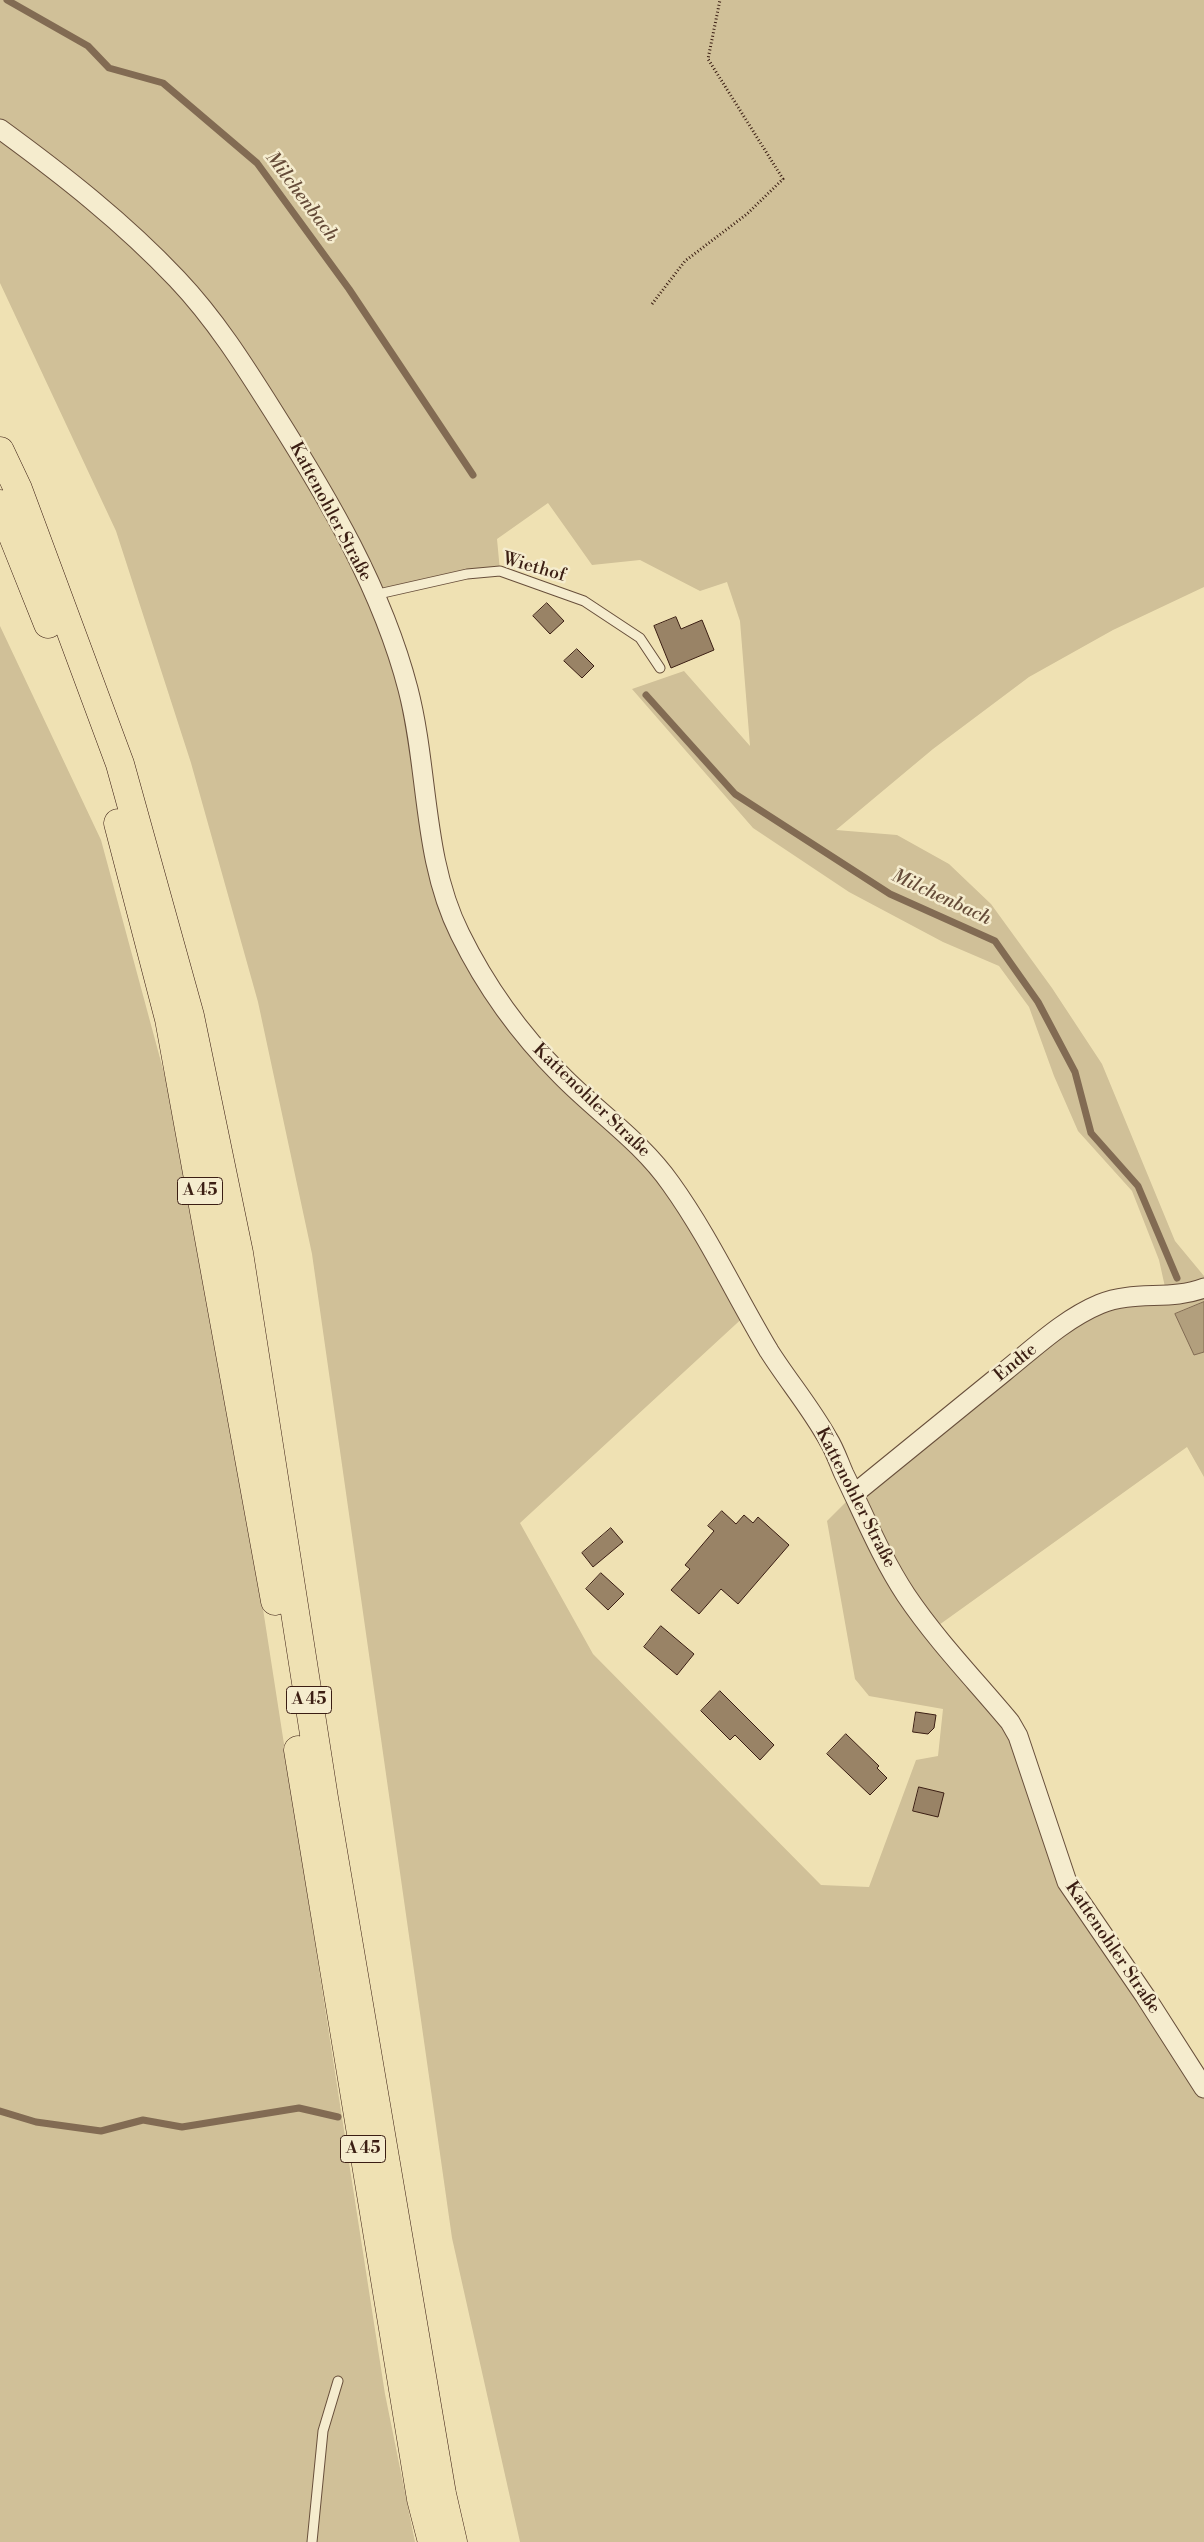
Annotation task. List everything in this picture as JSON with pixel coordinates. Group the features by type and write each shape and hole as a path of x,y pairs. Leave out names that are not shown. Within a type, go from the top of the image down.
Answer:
{"highway":[{"name":"A 45","path":"0,451 18,489 120,764 190,1016 239,1253 314,1799 431,2496 432,2542"},
{"name":"A 45","path":"0,504 38,597 107,786 169,1019 285,1661 314,1799"},
{"name":"A 45","path":"431,2496 454,2542"}],"street":[{"name":"Kattenohler Straße","path":"0,128 74,183 129,232 178,280 220,330 305,462 360,561 407,684 414,714 438,875 448,908 459,933 489,985 523,1034 564,1079 639,1146 673,1187 710,1246 770,1352 830,1442 886,1561 905,1593 931,1630 1004,1716 1018,1736 1066,1882 1145,1996 1204,2088"},
{"name":"Endte","path":"854,1494 1050,1335 1086,1311 1113,1299 1128,1296 1182,1295 1204,1288"}],"lane":[{"name":"Wiethof","path":"374,595 467,574 500,571 584,601 640,638 660,668"},
{"path":"312,2542 323,2432 338,2381"}],"path":[{"path":"652,304 685,261 747,214 783,179 708,59 720,0"}],"shaded area":[{"path":"0,0 1204,0 1204,587 1113,630 1029,677 933,749 836,830 897,835 949,864 991,904 1052,988 1102,1064 1175,1241 1204,1276 1204,1477 1187,1447 932,1630 999,1709 1059,1863 1204,2088 1204,2542 520,2542 452,2238 312,1254 258,1002 191,763 116,531 0,283","holes":["548,503 592,565 640,560 700,591 727,582 740,621 750,746 684,671 632,689 753,828 849,892 943,942 999,966 1029,1007 1054,1076 1078,1131 1132,1191 1159,1260 1167,1296 1086,1311 854,1494 827,1521 855,1679 869,1696 943,1709 938,1756 916,1760 869,1887 821,1885 593,1654 520,1523 748,1313 639,1147 489,985 431,837 394,647 374,596 500,571 497,539"]},
{"path":"0,626 101,840 190,1169 247,1506 385,2394 415,2542 0,2542"},
{"path":"1204,1302 1204,1352 1194,1355 1175,1314"}],"building":[{"path":"547,603 564,621 550,634 533,616"},
{"path":"676,617 681,629 702,620 714,650 671,668 654,626"},
{"path":"577,649 594,666 582,678 564,661"},
{"path":"722,1511 736,1524 744,1515 753,1523 758,1517 789,1545 738,1604 721,1589 699,1614 671,1590 690,1569 685,1565 714,1531 708,1526"},
{"path":"611,1528 623,1542 593,1567 582,1553"},
{"path":"601,1573 624,1594 608,1610 586,1589"},
{"path":"661,1626 694,1654 677,1675 644,1647"},
{"path":"720,1691 774,1745 760,1760 735,1735 730,1740 701,1711"},
{"path":"916,1712 936,1715 934,1728 928,1734 913,1732"},
{"path":"846,1734 879,1766 877,1768 887,1778 870,1795 827,1754"},
{"path":"919,1787 944,1793 938,1817 913,1811"}],"waterway":[{"name":"Milchenbach","path":"7,0 88,46 109,68 163,83 257,163 349,289 473,475"},
{"name":"Milchenbach","path":"646,695 735,794 890,894 995,941 1038,1002 1075,1072 1091,1133 1138,1186 1177,1278"},
{"path":"0,2111 36,2122 101,2131 143,2120 182,2127 299,2108 338,2117"}]}
